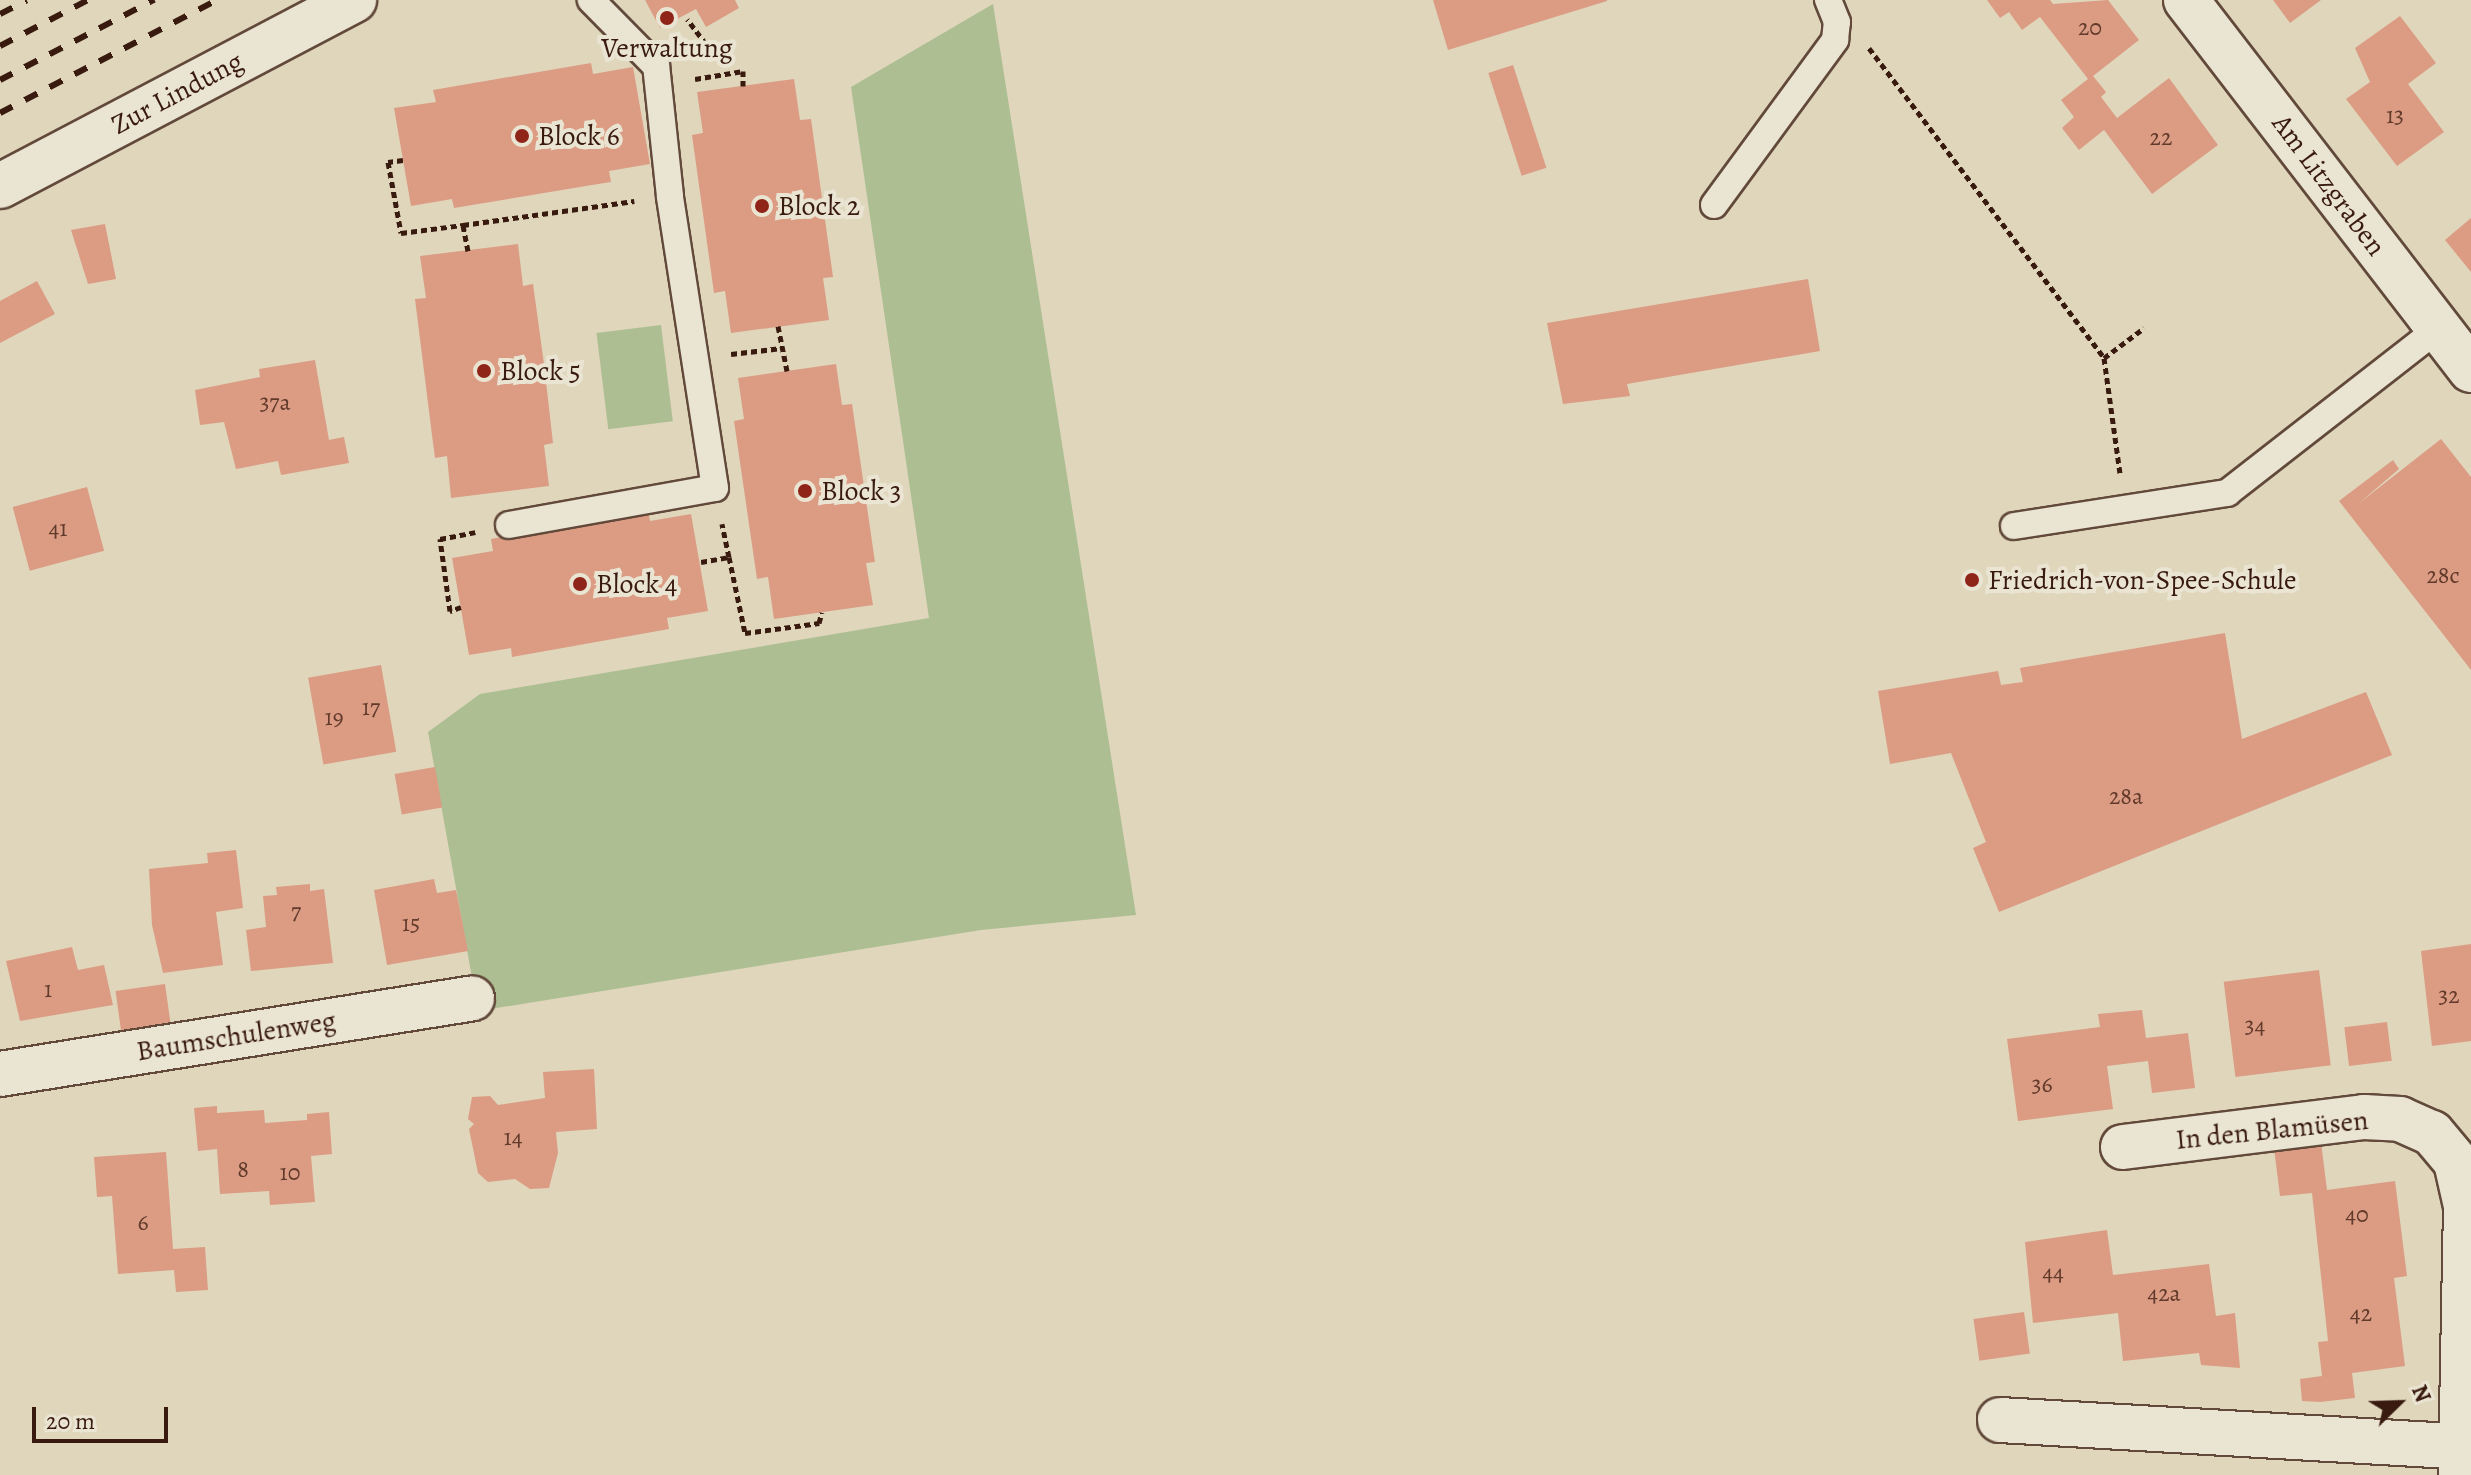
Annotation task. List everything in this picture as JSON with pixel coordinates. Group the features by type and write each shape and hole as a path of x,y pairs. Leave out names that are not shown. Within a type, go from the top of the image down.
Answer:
{"street":[{"name":"Zur Lindung","path":"0,186 354,0"},
{"name":"Am Litzgraben","path":"2186,0 2471,370"},
{"name":"Baumschulenweg","path":"0,1074 472,998"},
{"name":"In den Blamüsen","path":"2000,1420 2465,1456 2466,1206 2456,1162 2432,1133 2400,1119 2364,1117 2123,1147"}],"lane":[{"path":"509,525 715,488 670,196 656,66 591,0"},
{"path":"1714,205 1835,40 1833,11"},
{"path":"2014,526 2227,493 2439,328"}],"path":[{"path":"1833,11 1875,52 2104,358 2125,509"},
{"path":"658,85 743,71 743,86"},
{"path":"403,160 388,162 401,233 670,196"},
{"path":"463,225 468,251"},
{"path":"778,326 787,371"},
{"path":"2104,358 2144,328"},
{"path":"695,359 782,348"},
{"path":"715,488 745,633 819,623 822,612"},
{"path":"461,607 450,611 440,539 509,525"},
{"path":"701,562 729,557"}],"green space":[{"path":"993,4 1136,915 981,930 478,1011 428,732 480,694 929,618 851,87"},
{"path":"661,325 673,421 608,429 596,333"}],"building":[{"name":"Verwaltung","path":"645,0 735,0 739,8 706,27 696,9 660,28"},
{"path":"1433,0 1607,0 1607,1 1448,50"},
{"path":"1987,0 2050,0 2053,4 2108,0 2139,40 2093,76 2106,92 2101,97 2117,118 2169,78 2218,145 2152,194 2104,130 2079,150 2062,128 2074,117 2061,100 2088,79 2040,17 2022,30 2009,12 2000,18"},
{"path":"2273,0 2321,0 2290,23"},
{"path":"2400,16 2436,63 2408,84 2444,132 2397,166 2346,99 2370,82 2355,48"},
{"name":"Block 6","path":"591,63 593,74 633,67 650,164 609,171 611,182 454,208 452,199 411,206 394,108 436,102 433,90"},
{"path":"1513,65 1546,168 1522,176 1488,73"},
{"name":"Block 2","path":"794,79 800,120 811,119 833,277 823,278 829,320 731,333 725,291 714,293 692,135 703,133 697,92"},
{"path":"2471,218 2471,272 2445,240"},
{"path":"105,224 116,279 88,284 71,230"},
{"name":"Block 5","path":"518,244 523,286 533,284 544,364 553,443 544,445 549,486 451,498 447,456 435,458 432,435 415,299 426,298 420,256"},
{"path":"1808,279 1820,351 1627,384 1630,396 1563,404 1547,323"},
{"path":"37,281 55,314 0,343 0,301"},
{"path":"315,360 329,440 344,437 349,463 281,475 278,461 236,469 224,422 200,425 195,390 260,377 259,369"},
{"name":"Block 3","path":"836,364 842,405 852,404 875,562 866,563 873,605 774,619 768,577 757,579 734,421 744,419 738,378"},
{"path":"2441,439 2471,477 2471,670 2339,501 2393,460 2399,469 2358,504"},
{"path":"87,487 104,551 30,571 13,507"},
{"name":"Block 4","path":"648,511 650,521 691,514 708,611 667,618 669,629 512,657 511,648 469,655 452,558 493,551 491,539"},
{"path":"2225,633 2242,739 2366,692 2392,755 1999,912 1973,848 1986,842 1951,753 1890,764 1878,691 1998,671 2001,685 2023,682 2020,668"},
{"path":"381,665 396,752 323,765 308,678"},
{"path":"435,767 442,807 402,814 395,774"},
{"path":"236,850 243,908 216,912 223,965 163,973 152,925 149,869 208,863 207,853"},
{"path":"434,879 437,893 456,890 468,951 387,965 374,890"},
{"path":"310,884 310,891 324,889 333,963 251,971 246,930 266,927 263,896 277,895 276,887"},
{"path":"2471,944 2471,1041 2432,1046 2421,951"},
{"path":"72,947 78,970 104,965 113,1005 20,1021 6,961"},
{"path":"2319,970 2331,1065 2235,1077 2224,982"},
{"path":"165,984 171,1025 121,1032 115,991"},
{"path":"2142,1010 2146,1038 2188,1033 2195,1088 2152,1093 2148,1061 2107,1066 2113,1109 2018,1121 2007,1039 2100,1027 2098,1014"},
{"path":"2387,1022 2392,1061 2349,1066 2344,1027"},
{"path":"594,1069 597,1129 556,1132 558,1153 549,1188 530,1189 515,1179 488,1182 478,1173 469,1129 474,1124 468,1119 472,1097 490,1096 498,1105 545,1098 543,1072"},
{"path":"217,1106 217,1113 264,1110 265,1123 307,1120 307,1114 329,1112 332,1154 311,1156 315,1202 270,1205 269,1191 220,1194 217,1149 198,1151 194,1108"},
{"path":"2321,1142 2327,1190 2395,1181 2407,1276 2394,1278 2405,1366 2352,1373 2355,1398 2320,1402 2302,1401 2300,1379 2322,1376 2318,1342 2328,1341 2312,1193 2280,1196 2274,1148"},
{"path":"166,1152 173,1249 205,1247 208,1290 176,1292 174,1270 118,1274 112,1196 97,1197 94,1157"},
{"path":"2107,1230 2113,1275 2209,1264 2216,1316 2235,1313 2240,1368 2201,1365 2199,1353 2123,1361 2118,1313 2033,1323 2025,1242"},
{"path":"2024,1312 2030,1354 1979,1361 1973,1319"}],"railway":[{"path":"0,14 27,0"},
{"path":"0,46 88,0"},
{"path":"0,80 154,0"},
{"path":"0,113 217,0"}],"place":[{"name":"Verwaltung","path":"667,18"},
{"name":"Block 6","path":"522,136"},
{"name":"Block 2","path":"762,206"},
{"name":"Block 5","path":"484,371"},
{"name":"Block 3","path":"805,491"},
{"name":"Friedrich-von-Spee-Schule","path":"1972,580"},
{"name":"Block 4","path":"580,584"}]}
